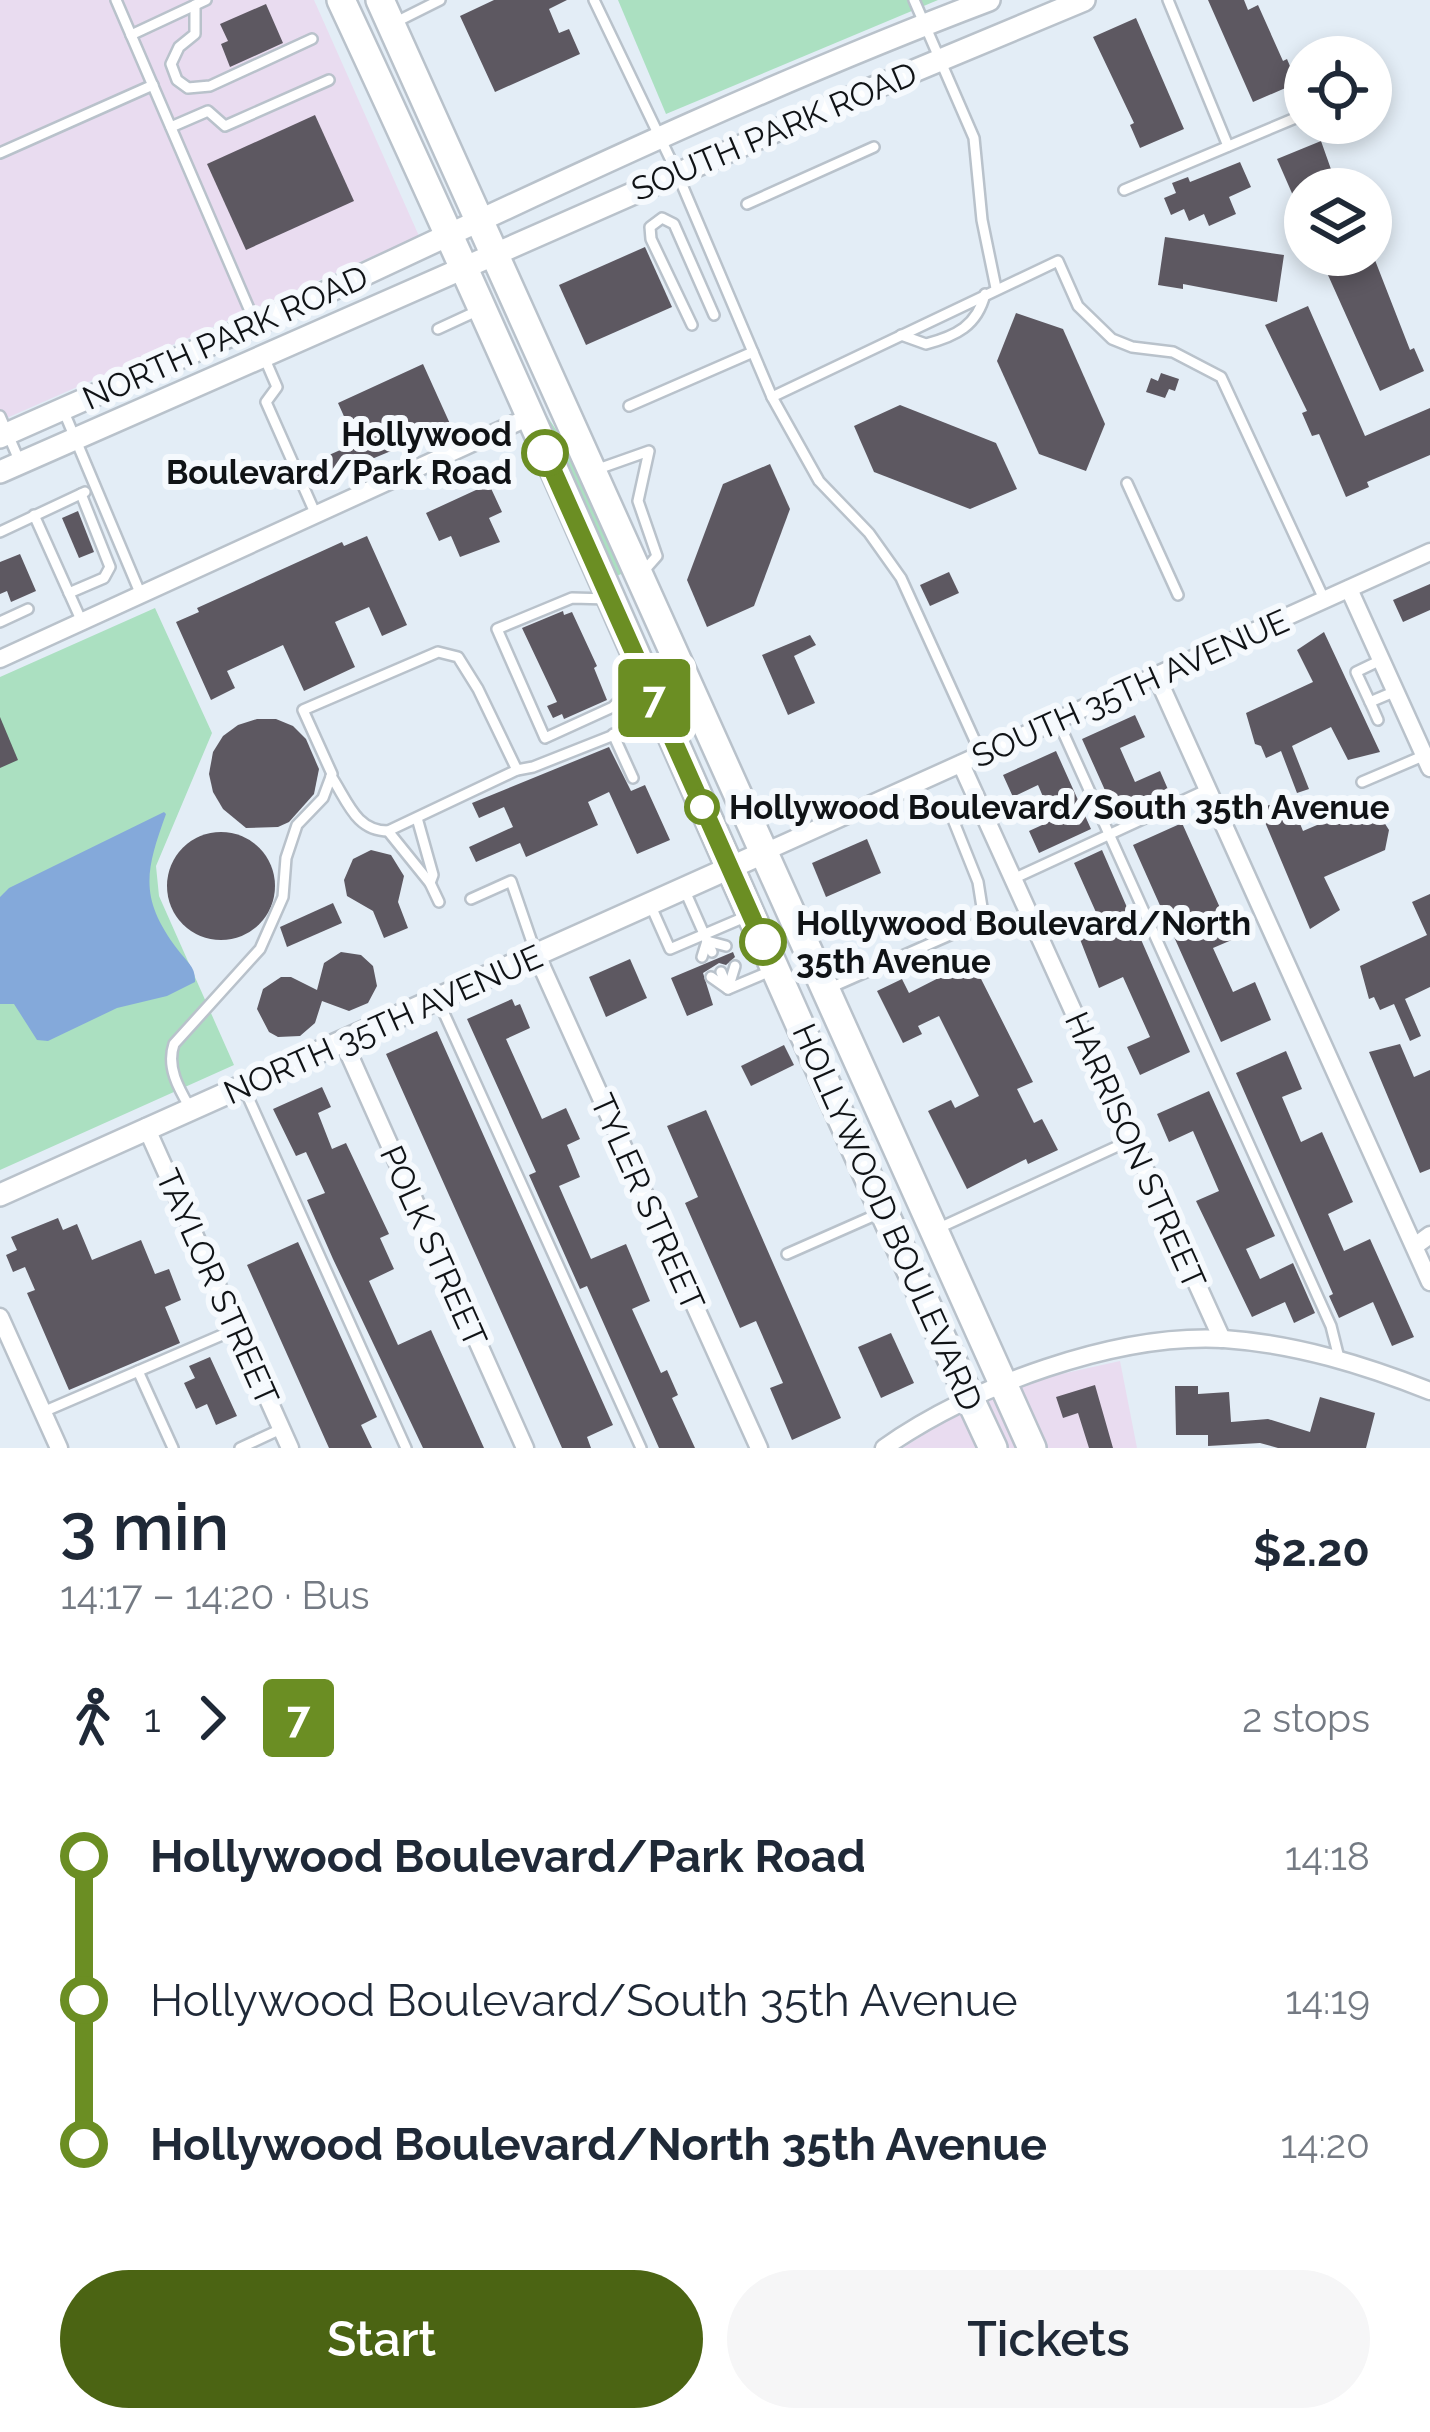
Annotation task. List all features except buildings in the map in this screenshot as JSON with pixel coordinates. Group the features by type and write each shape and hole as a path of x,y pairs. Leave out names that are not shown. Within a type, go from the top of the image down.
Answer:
{"highway":[{"name":"HOLLYWOOD BOULEVARD","path":"341,0 993,1448"},
{"name":"HOLLYWOOD BOULEVARD","path":"386,12 1032,1448"}],"street":[{"name":"SOUTH PARK ROAD","path":"450,235 657,136 989,0"},
{"name":"SOUTH PARK ROAD","path":"465,267 1084,0"},
{"path":"795,77 812,115"},
{"name":"NORTH PARK ROAD","path":"2,429 64,410 450,235"},
{"name":"NORTH PARK ROAD","path":"10,467 465,267"},
{"path":"0,659 529,416"},
{"name":"SOUTH 35TH AVENUE","path":"765,852 1430,552"},
{"path":"1349,589 1427,762"},
{"path":"1157,677 1422,1240 1430,1282"},
{"name":"HARRISON STREET","path":"961,764 1222,1339"},
{"name":"NORTH 35TH AVENUE","path":"0,1195 765,852"},
{"name":"TYLER STREET","path":"537,956 759,1448"},
{"name":"POLK STREET","path":"344,1043 525,1448"},
{"name":"TAYLOR STREET","path":"146,1127 290,1448"},
{"path":"0,1317 59,1448"},
{"path":"884,1448 970,1398 1004,1384 1066,1361 1166,1342 1222,1339 1339,1358 1430,1391"}],"lane":[{"path":"116,0 256,325"},
{"path":"386,12 440,0"},
{"path":"594,0 676,173 772,397 818,481 869,533 901,578 982,755"},
{"path":"914,0 974,138 982,220 996,288"},
{"path":"1168,0 1228,146"},
{"path":"131,35 201,3"},
{"path":"201,3 195,34 178,47 171,64 177,80 188,88 210,86 312,39"},
{"path":"171,127 208,111 225,126 329,80"},
{"path":"0,153 153,85"},
{"path":"1124,190 1284,123"},
{"path":"747,204 874,147"},
{"path":"692,325 651,239 650,227 656,220 674,224 714,315"},
{"path":"772,397 1058,261 1078,306 1112,338 1132,347 1173,352 1221,377 1324,600"},
{"path":"901,335 926,344 968,327 976,320 985,294"},
{"path":"438,329 483,309"},
{"path":"629,406 753,352"},
{"path":"264,356 277,387 266,402 316,515"},
{"path":"64,410 141,595"},
{"path":"2,429 10,467"},
{"path":"593,470 649,451 638,501 657,556 640,575"},
{"path":"1127,483 1178,595"},
{"path":"0,532 96,488"},
{"path":"69,593 104,578 110,567 80,494"},
{"path":"34,515 82,622"},
{"path":"610,599 572,598 497,629 545,737 613,707 644,676"},
{"path":"0,622 28,609"},
{"path":"517,770 458,657 438,652 303,710 331,776 362,825 373,832 388,832 517,770 662,716"},
{"path":"1351,660 1378,720"},
{"path":"1356,672 1382,660"},
{"path":"1370,702 1396,691"},
{"path":"1058,721 1331,1326 1339,1358"},
{"path":"613,734 633,778"},
{"path":"1362,782 1427,762"},
{"path":"190,1108 173,1073 170,1054 174,1044 260,949 284,897 286,857 297,825 323,798 331,776"},
{"path":"1013,879 1208,789"},
{"path":"417,818 430,859 430,883"},
{"path":"826,989 984,920 978,882 952,818"},
{"path":"388,832 440,902"},
{"path":"471,899 511,881 537,956"},
{"path":"684,888 706,946"},
{"path":"650,904 670,950 726,946"},
{"path":"706,946 750,914"},
{"path":"728,989 735,966"},
{"path":"728,989 775,969"},
{"path":"716,975 728,989"},
{"path":"438,1000 640,1448"},
{"path":"243,1086 406,1448"},
{"path":"934,1230 1131,1140"},
{"path":"787,1254 885,1211"},
{"path":"43,1412 236,1329"},
{"path":"138,1371 173,1448"},
{"path":"240,1448 281,1429"}],"shaded area":[{"path":"0,0 314,0 419,236 0,421"},
{"path":"1120,1361 1137,1448 903,1448 943,1422 1030,1381"}],"green space":[{"path":"618,0 938,0 666,114"},
{"path":"543,410 582,469 623,573 615,577"},
{"path":"155,608 212,733 156,866 159,896 234,1065 0,1170 0,677"}],"water":[{"path":"164,812 150,869 152,899 165,932 192,968 195,982 167,996 117,1008 48,1041 37,1040 14,1004 0,1004 0,897 9,888"}],"bus line":[{"name":"7","path":"545,453 763,942"}],"place":[{"name":"Hollywood Boulevard/Park Road","path":"545,453"},
{"name":"Hollywood Boulevard/South 35th Avenue","path":"702,807"},
{"name":"Hollywood Boulevard/North 35th Avenue","path":"763,942"}]}
